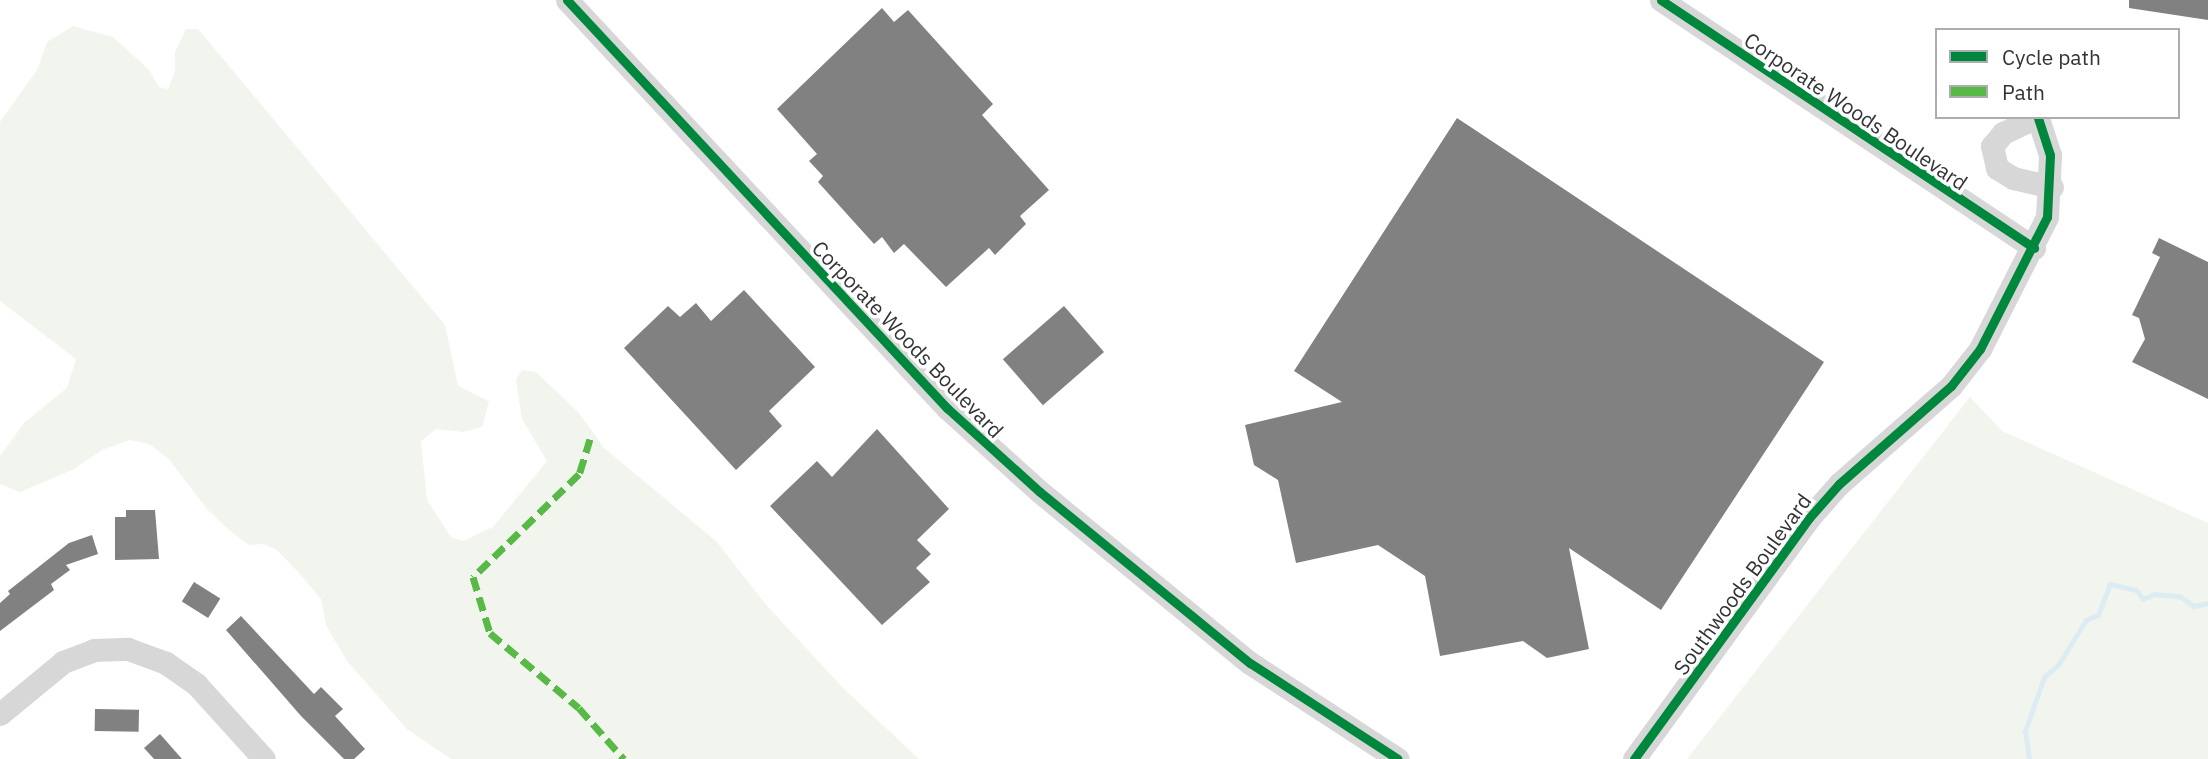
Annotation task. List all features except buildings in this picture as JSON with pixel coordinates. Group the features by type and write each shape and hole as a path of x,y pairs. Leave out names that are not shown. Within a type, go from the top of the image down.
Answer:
{"street":[{"name":"Corporate Woods Boulevard","path":"567,0 957,418 1040,492 1251,663 1398,759"},
{"name":"Corporate Woods Boulevard","path":"1661,0 2034,248"},
{"path":"2034,119 2003,133 1992,146 1997,168 2021,181 2052,187"},
{"name":"Southwoods Boulevard","path":"1634,759 1809,517 1839,484 1951,386 1980,349 2047,218 2052,187 2050,155 2039,119"},
{"path":"0,714 63,662 93,650 128,649 166,663 196,684 264,759"}],"shaded area":[{"path":"73,26 113,37 149,70 159,87 168,89 175,72 175,52 186,29 198,29 445,325 458,386 489,401 482,427 463,432 436,429 421,441 427,500 451,537 463,541 493,527 547,461 522,419 516,380 522,370 536,372 579,413 604,448 716,541 768,607 843,688 919,759 451,759 407,729 347,661 326,625 321,599 277,550 263,544 249,545 228,529 208,510 168,458 149,444 130,440 102,450 74,469 20,492 0,484 0,456 25,422 67,388 76,359 0,301 0,122 37,70 47,42"},
{"path":"1970,397 2002,431 2208,523 2208,759 1687,759"}],"waterway":[{"path":"2029,759 2025,731 2044,677 2058,665 2086,620 2098,615 2110,584 2136,590 2143,599 2154,594 2179,596 2194,606 2208,603"}],"marked path":[{"path":"590,439 579,474 473,577 490,633 579,708 624,759"}],"cycle path":[{"path":"567,0 947,408 1040,492 1250,663 1398,759"},
{"path":"1661,0 2034,248"},
{"path":"1634,759 1809,518 1839,484 1951,386 1980,349 2047,217 2050,155 2039,119"}]}
